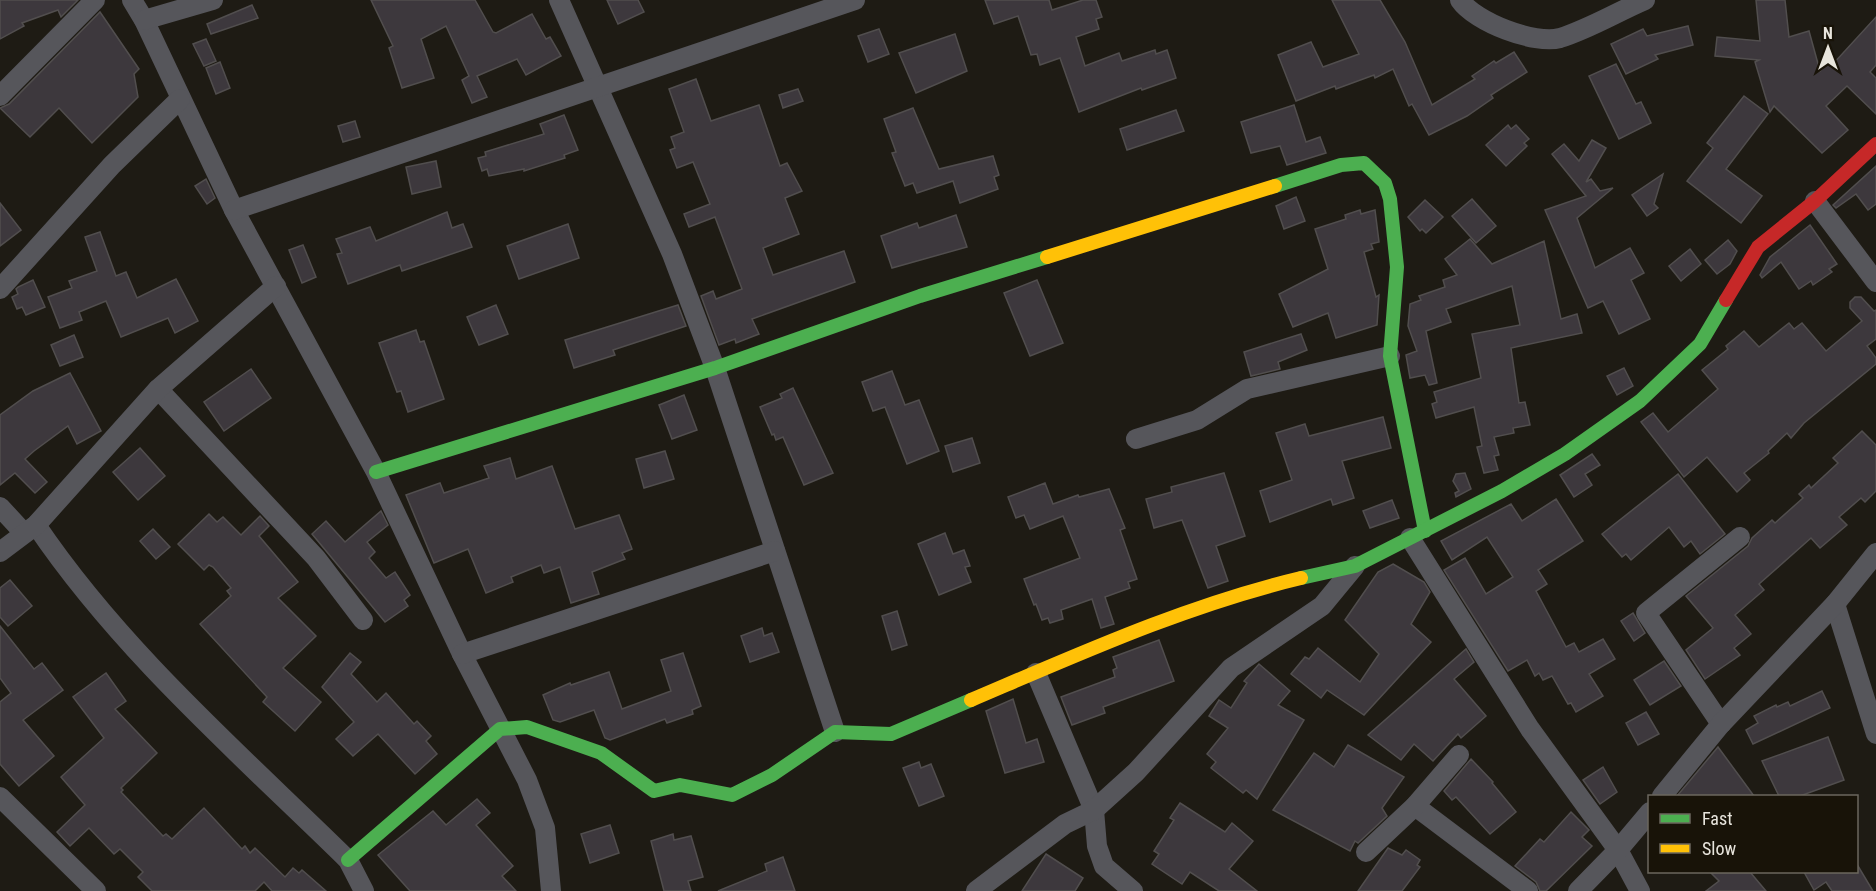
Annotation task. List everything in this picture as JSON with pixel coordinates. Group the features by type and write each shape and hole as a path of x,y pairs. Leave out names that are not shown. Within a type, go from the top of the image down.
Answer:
{"street":[{"path":"0,96 95,0"},
{"path":"132,0 144,20 234,210 376,472 462,654 527,780 545,828 551,891"},
{"path":"144,20 213,0"},
{"path":"559,0 668,244 715,368 835,732"},
{"path":"234,210 855,0"},
{"path":"1460,0 1480,19 1518,34 1558,39 1645,0"},
{"path":"0,290 112,165 180,99"},
{"path":"348,860 500,729 526,727 601,753 654,791 680,785 732,795 772,775 813,744 835,732 891,734 1036,673 1244,592 1355,566 1565,454 1640,400 1700,344 1758,247 1815,201 1876,144"},
{"path":"376,472 715,368 932,293 1341,165 1364,163 1385,183 1390,199 1396,267 1390,356 1418,534 1530,729 1618,850 1640,891"},
{"path":"1815,201 1876,282"},
{"path":"0,552 30,529 159,389 276,286"},
{"path":"1136,439 1197,420 1247,389 1390,356"},
{"path":"159,389 316,558 363,620"},
{"path":"0,507 30,529 163,678 348,860 364,891"},
{"path":"1721,724 1646,613 1740,537"},
{"path":"462,654 775,551"},
{"path":"1663,795 1721,724 1835,604 1876,553"},
{"path":"976,891 1065,824 1094,810 1136,772 1231,668 1322,606 1355,566"},
{"path":"1835,604 1876,734"},
{"path":"1036,673 1094,810 1097,846 1104,866 1133,891"},
{"path":"1366,852 1415,806 1459,755"},
{"path":"0,797 96,891"},
{"path":"1415,806 1528,891"},
{"path":"1578,891 1618,850 1648,814"}],"building":[{"path":"0,0 78,0 61,17 58,10 22,23 24,26 0,39"},
{"path":"371,0 475,0 493,32 496,33 532,14 546,39 550,37 561,56 526,75 517,59 477,76 487,97 472,103 462,80 469,76 446,26 421,39 434,78 402,88 389,48 393,46"},
{"path":"607,0 638,0 644,12 618,24"},
{"path":"985,0 1049,0 1052,10 1083,0 1096,0 1102,17 1096,19 1099,29 1076,37 1085,66 1119,53 1122,61 1155,50 1156,54 1167,50 1176,78 1142,90 1141,88 1079,112 1060,58 1040,65 1037,54 1031,55 1018,16 994,24"},
{"path":"1332,0 1380,0 1405,42 1432,105 1475,79 1472,76 1494,61 1496,63 1514,52 1527,72 1491,95 1493,98 1467,116 1429,135 1412,104 1409,106 1393,69 1375,78 1374,75 1336,89 1335,86 1296,101 1278,55 1311,42 1323,67 1359,54"},
{"path":"1756,0 1785,0 1789,37 1809,31 1820,71 1830,61 1833,64 1876,17 1876,65 1870,72 1876,78 1876,114 1847,86 1826,106 1848,130 1822,153 1774,106 1770,112 1755,62 1759,60 1715,56 1717,37 1760,41"},
{"path":"252,5 258,18 211,34 207,24"},
{"path":"100,12 139,69 134,74 138,97 92,143 59,108 30,137 0,108 9,104"},
{"path":"1688,26 1693,45 1655,55 1658,59 1626,74 1611,44 1643,29 1647,36"},
{"path":"879,29 889,54 868,62 858,36"},
{"path":"955,34 967,71 916,93 899,53"},
{"path":"206,39 216,61 204,66 193,44"},
{"path":"220,62 230,88 216,94 206,68"},
{"path":"1616,64 1636,104 1641,102 1651,123 1619,139 1589,76"},
{"path":"696,79 711,121 759,105 780,166 787,163 802,191 785,198 799,234 763,248 773,275 844,251 855,282 752,319 759,334 736,343 735,339 719,345 701,296 713,291 716,299 742,289 715,217 689,227 684,214 710,204 693,162 677,168 670,150 675,148 671,137 684,132 669,89"},
{"path":"798,89 803,101 783,108 779,95"},
{"path":"1744,96 1768,114 1726,169 1762,196 1741,223 1687,181 1713,148 1707,143"},
{"path":"1294,105 1306,142 1320,137 1326,153 1287,165 1280,146 1251,153 1241,122"},
{"path":"913,108 939,169 993,156 999,175 994,177 998,189 960,203 953,181 917,193 913,183 905,186 892,153 896,152 884,119"},
{"path":"1176,110 1184,131 1127,150 1120,129"},
{"path":"564,115 578,150 564,155 565,158 524,171 524,169 489,176 487,169 482,171 478,158 486,156 485,152 544,134 540,124"},
{"path":"355,121 360,137 343,142 338,126"},
{"path":"1508,125 1511,129 1516,125 1529,139 1524,143 1527,146 1506,166 1486,145"},
{"path":"1592,140 1606,148 1586,182 1591,179 1600,191 1613,188 1577,218 1595,268 1630,248 1644,273 1631,280 1650,319 1619,334 1603,301 1588,308 1545,210 1586,196 1552,154 1564,144 1579,161"},
{"path":"436,161 441,187 412,194 406,167"},
{"path":"1876,166 1876,204 1868,210 1856,194 1836,208 1833,205"},
{"path":"1663,174 1654,204 1658,208 1647,216 1632,195"},
{"path":"206,179 215,198 207,204 195,186"},
{"path":"1296,197 1305,221 1284,229 1276,206"},
{"path":"1472,199 1496,226 1476,243 1452,216"},
{"path":"1425,200 1443,217 1426,233 1422,229 1420,231 1408,217"},
{"path":"0,203 21,230 0,246"},
{"path":"1360,210 1361,214 1375,210 1379,242 1371,244 1373,249 1364,252 1376,297 1379,295 1377,325 1336,338 1328,313 1293,327 1279,294 1328,269 1315,229 1346,219 1345,215"},
{"path":"447,212 452,228 463,224 472,247 402,271 400,265 348,284 337,254 342,253 336,239 370,227 376,241"},
{"path":"956,215 967,247 892,268 881,236 917,223 919,228"},
{"path":"568,224 579,258 519,279 507,246"},
{"path":"1810,225 1837,264 1829,269 1832,272 1813,285 1811,281 1799,289 1781,262 1762,278 1760,275 1770,257"},
{"path":"100,232 116,276 126,272 137,298 176,279 198,321 175,333 168,318 121,337 106,301 79,312 82,320 60,328 48,297 72,288 69,281 97,271 85,237"},
{"path":"1470,239 1492,264 1544,241 1561,319 1577,314 1582,333 1511,348 1519,403 1525,402 1530,425 1513,428 1514,433 1494,437 1499,455 1494,456 1498,470 1484,473 1477,447 1482,446 1474,407 1436,418 1432,404 1437,402 1434,392 1481,378 1472,334 1520,325 1512,286 1446,309 1451,322 1426,331 1437,383 1429,385 1425,375 1410,378 1406,355 1417,351 1408,326 1410,304 1421,300 1419,296 1445,287 1443,280 1457,275 1445,259"},
{"path":"1728,240 1737,251 1730,264 1717,274 1705,260"},
{"path":"303,245 316,277 302,283 289,250"},
{"path":"1690,249 1701,264 1681,281 1669,266"},
{"path":"33,280 45,307 26,315 22,307 17,309 12,297 18,294 16,289 18,287"},
{"path":"1037,280 1063,343 1030,356 1004,293"},
{"path":"1855,297 1861,297 1874,311 1876,310 1876,339 1867,346 1876,358 1876,364 1804,423 1791,438 1787,433 1768,451 1769,453 1744,473 1750,480 1737,492 1707,457 1684,477 1641,422 1653,413 1668,432 1718,389 1702,370 1728,349 1726,346 1744,331 1759,347 1789,323 1794,329 1802,323 1826,351 1862,321 1850,308 1850,302"},
{"path":"496,305 508,334 479,345 467,317"},
{"path":"678,305 686,326 613,350 615,355 574,368 565,340"},
{"path":"416,330 420,342 424,341 444,399 408,412 401,391 397,392 379,343"},
{"path":"1301,334 1307,350 1278,362 1280,369 1251,376 1244,352"},
{"path":"74,335 83,357 60,366 51,345"},
{"path":"1624,368 1633,386 1617,395 1607,376"},
{"path":"251,369 271,398 224,431 204,402"},
{"path":"892,371 905,405 919,400 939,451 907,464 885,407 873,411 862,382"},
{"path":"70,373 101,431 77,444 68,426 25,459 47,482 35,493 15,473 0,485 0,415 33,391"},
{"path":"793,388 833,473 804,485 783,437 776,440 774,434 772,435 760,407 782,398 780,394"},
{"path":"684,395 697,430 672,439 659,405"},
{"path":"1383,417 1391,448 1342,461 1354,498 1333,505 1331,499 1270,522 1260,491 1292,480 1276,433 1305,424 1309,436"},
{"path":"1862,431 1876,445 1876,491 1865,502 1861,498 1839,517 1847,525 1820,548 1811,538 1759,584 1764,590 1735,615 1751,634 1734,648 1740,655 1705,679 1686,650 1713,628 1686,596 1748,546 1752,538 1772,520 1775,523 1803,498 1799,494 1809,485 1811,488 1838,463 1833,458"},
{"path":"972,438 980,463 953,472 945,446"},
{"path":"140,448 165,476 138,500 113,472"},
{"path":"665,451 674,479 644,488 636,459"},
{"path":"1592,454 1600,465 1585,474 1592,485 1574,497 1560,475"},
{"path":"510,458 516,479 552,466 575,529 619,515 632,549 622,553 625,559 592,572 599,594 571,603 560,567 544,573 541,565 511,577 513,582 486,593 468,549 434,563 406,495 440,483 444,493 489,478 484,466"},
{"path":"1224,473 1245,536 1216,546 1228,581 1208,588 1182,520 1154,528 1146,499 1172,492 1171,487"},
{"path":"1465,473 1471,489 1456,497 1455,493 1459,491 1453,481 1456,474"},
{"path":"1678,474 1725,534 1700,554 1691,541 1684,547 1669,527 1631,560 1626,554 1622,557 1602,534"},
{"path":"1045,483 1053,504 1078,495 1079,497 1109,489 1125,528 1120,530 1137,579 1128,582 1130,588 1105,597 1114,624 1101,628 1092,599 1061,610 1063,619 1050,623 1048,618 1042,620 1036,604 1034,605 1024,579 1080,558 1063,516 1030,529 1024,515 1016,518 1008,497"},
{"path":"1556,499 1583,541 1538,570 1547,584 1536,591 1566,647 1574,643 1579,652 1603,639 1615,659 1589,674 1603,696 1576,712 1571,703 1568,704 1552,676 1543,680 1539,673 1535,676 1527,660 1508,671 1444,570 1465,558 1486,594 1513,577 1487,537 1452,560 1441,541 1511,504 1522,521"},
{"path":"1392,500 1399,518 1370,528 1363,511"},
{"path":"381,511 388,525 367,542 375,552 369,558 386,578 395,572 410,595 404,600 408,606 385,622 312,534 326,521 345,542"},
{"path":"209,514 217,522 223,517 241,535 260,516 269,526 259,536 298,582 278,598 316,636 283,668 321,702 295,731 263,702 267,697 200,624 231,596 227,591 231,588 213,567 209,565 204,570 178,544"},
{"path":"153,529 170,547 156,559 140,541"},
{"path":"945,533 953,554 964,550 970,566 965,567 971,582 939,595 918,544"},
{"path":"1393,564 1424,582 1430,592 1411,624 1431,642 1364,715 1327,690 1321,698 1291,674 1305,657 1309,659 1318,648 1360,682 1379,654 1345,620 1378,572"},
{"path":"10,580 32,606 8,626 0,617 0,588"},
{"path":"897,611 907,645 892,650 882,616"},
{"path":"1633,613 1645,633 1634,641 1621,621"},
{"path":"0,626 34,669 42,663 63,690 23,720 54,756 19,786 0,764 0,702 11,693 0,678"},
{"path":"762,628 764,636 772,633 779,652 750,662 741,636"},
{"path":"1159,640 1174,681 1103,707 1105,713 1072,725 1061,697 1115,677 1113,670 1117,668 1113,657"},
{"path":"1466,649 1474,662 1454,679 1486,716 1461,738 1458,734 1433,761 1414,744 1401,760 1368,735"},
{"path":"350,653 361,662 351,674 377,702 386,693 414,724 417,721 431,736 426,741 437,754 415,774 378,734 353,756 336,739 354,722 322,687"},
{"path":"683,653 701,706 692,710 693,714 667,723 665,719 610,740 605,738 594,710 560,722 553,720 543,695 570,683 571,685 609,672 622,709 671,691 661,660"},
{"path":"1664,661 1681,686 1650,705 1634,680"},
{"path":"1259,664 1290,691 1278,705 1304,720 1257,799 1246,790 1243,793 1211,768 1216,762 1207,754 1228,728 1209,716 1219,700 1231,708 1247,683 1244,681"},
{"path":"106,673 126,701 115,709 157,753 121,788 123,790 121,792 163,836 166,834 172,839 204,808 242,849 245,846 250,853 255,848 285,877 293,868 299,873 302,870 326,891 272,891 264,882 255,891 152,891 138,877 143,872 120,849 114,854 89,828 70,846 57,832 85,805 61,777 104,738 73,697"},
{"path":"1822,691 1830,708 1753,744 1746,730 1758,723 1754,716 1776,705 1777,707 1788,702 1790,706"},
{"path":"1013,699 1026,743 1037,739 1044,762 1005,773 986,711"},
{"path":"1646,712 1659,734 1638,745 1626,723"},
{"path":"1828,737 1844,780 1803,795 1779,795 1762,761"},
{"path":"1348,745 1404,777 1382,808 1387,816 1358,843 1355,841 1350,851 1273,810 1314,753 1334,767"},
{"path":"1718,747 1753,795 1678,795"},
{"path":"1471,759 1493,782 1516,812 1490,834 1456,797 1452,800 1444,791"},
{"path":"919,762 921,768 931,764 944,796 919,806 903,768"},
{"path":"1603,767 1617,792 1600,804 1583,780"},
{"path":"477,799 490,813 476,825 513,866 502,876 516,891 410,891 378,855 433,811 446,825"},
{"path":"1180,803 1225,832 1232,823 1253,841 1229,869 1257,891 1219,891 1190,872 1182,884 1152,864 1159,854 1154,851 1174,820 1170,818"},
{"path":"1571,812 1589,830 1582,837 1592,846 1546,891 1540,891 1536,882 1515,866 1540,839 1544,842"},
{"path":"610,825 619,853 590,863 581,834"},
{"path":"673,834 674,840 691,836 703,877 688,881 691,891 664,891 651,841"},
{"path":"1388,848 1402,855 1406,850 1420,860 1417,865 1420,867 1402,891 1358,891"},
{"path":"1046,854 1083,878 1075,891 1022,891"},
{"path":"783,857 795,891 718,891 767,871 765,864"},
{"path":"1858,866 1873,891 1832,891 1826,882 1814,890 1805,873 1858,873"},
{"path":"1711,873 1751,873 1766,891 1706,891 1719,881"}],"traffic: fast":[{"path":"1275,186 1341,165 1364,163 1385,183 1390,199 1397,267 1390,356 1425,531"},
{"path":"376,472 715,368 920,296 1047,257"},
{"path":"1301,578 1355,566 1502,491 1565,454 1640,401 1700,344 1726,300"},
{"path":"348,860 500,729 527,727 601,753 654,791 680,785 732,795 772,775 835,732 891,734 971,700"}],"traffic: slow":[{"path":"1047,257 1275,186"},
{"path":"971,700 1175,616 1301,578"}],"traffic: jam":[{"path":"1726,300 1758,247 1815,201 1876,144"}]}
